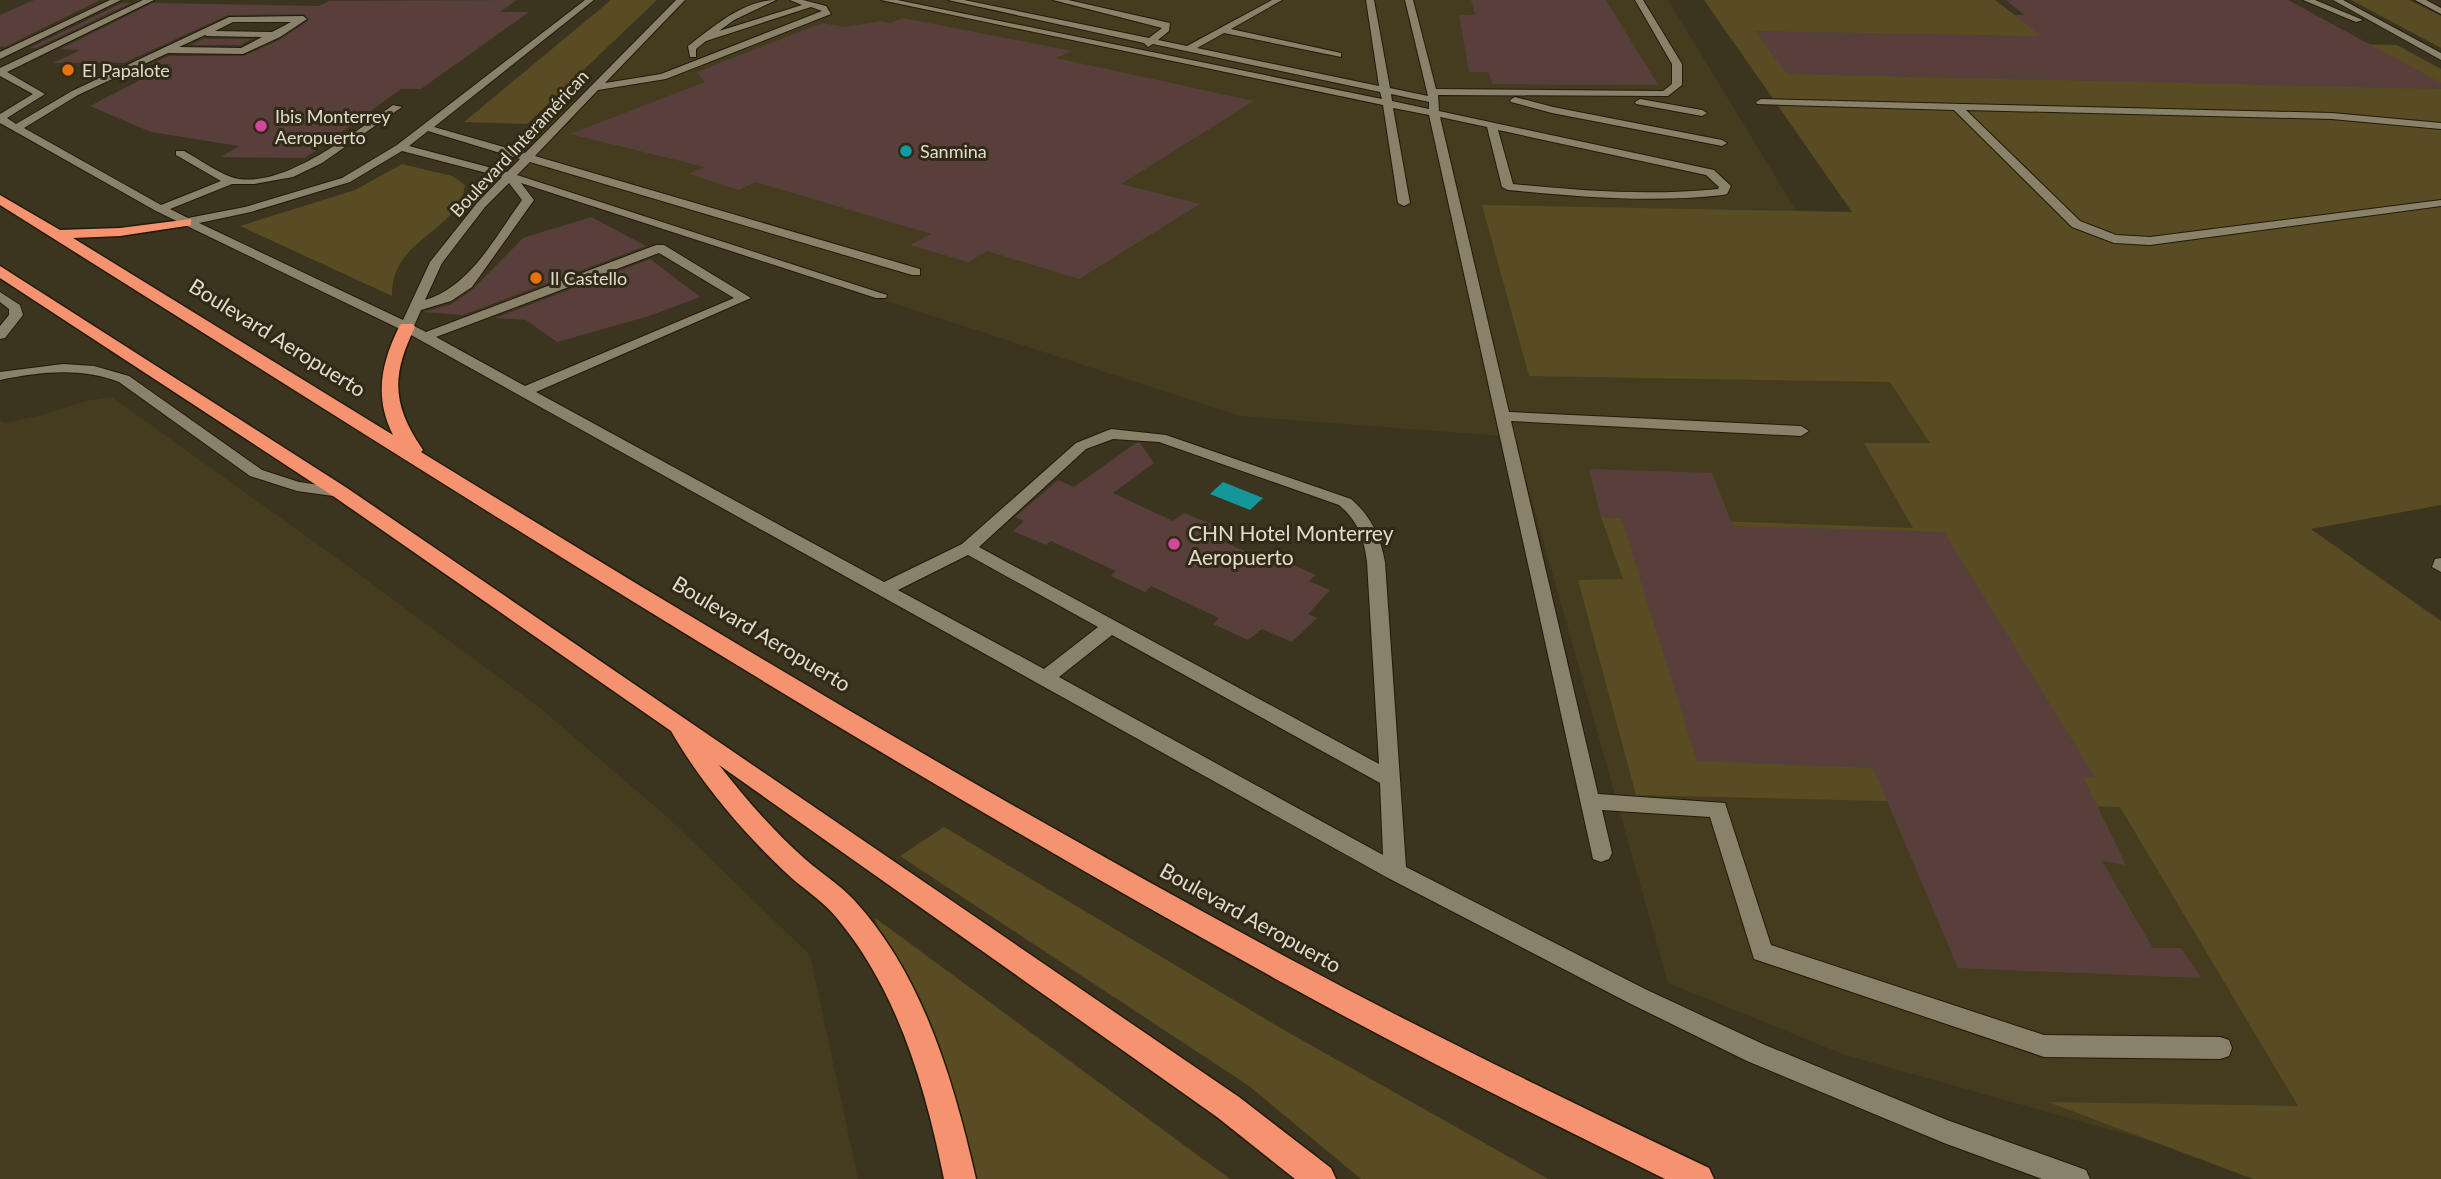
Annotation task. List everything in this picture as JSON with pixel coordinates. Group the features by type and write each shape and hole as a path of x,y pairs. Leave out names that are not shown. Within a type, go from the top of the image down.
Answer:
{"highway":[{"name":"Boulevard Aeropuerto","path":"0,199 425,462 1017,817 1243,948 1511,1087 1698,1179"},
{"path":"60,234 120,232 186,222"},
{"path":"0,271 340,492 678,724 1206,1092 1320,1179"},
{"path":"416,332 389,365 388,404 407,443 425,462"},
{"path":"678,724 700,758 756,828 846,909 879,956 908,1009 933,1069 960,1179"}],"street":[{"path":"0,56 117,0"},
{"path":"0,71 150,0"},
{"path":"186,222 306,194 346,180 401,147 590,0"},
{"name":"Boulevard Interamérican","path":"416,332 415,308 436,262 527,156 681,0"},
{"path":"693,55 691,48 731,18 772,0"},
{"path":"599,84 652,80 828,12 794,0"},
{"path":"885,0 1389,104 1502,94 1665,94 1677,85 1678,64 1639,0"},
{"path":"952,0 1386,90 1433,102 1492,125 1710,172 1726,186 1723,192 1688,195 1570,193 1508,187 1492,125"},
{"path":"1057,0 1167,24 1166,29 1154,40 1135,51"},
{"path":"1190,48 1278,0"},
{"path":"1370,0 1404,203"},
{"path":"1409,0 1592,802 1601,853"},
{"path":"2307,0 2346,17 2382,25"},
{"path":"2337,0 2441,58"},
{"path":"2419,0 2441,11"},
{"path":"704,39 727,34 810,5"},
{"path":"17,128 75,93 237,18 303,19 243,51 168,50"},
{"path":"1019,27 1037,18"},
{"path":"1222,30 1338,55"},
{"path":"205,33 277,35"},
{"path":"599,84 642,74 693,55 708,60"},
{"path":"0,71 40,94 0,119"},
{"path":"1502,94 1531,106 1723,143"},
{"path":"1606,96 1702,113"},
{"path":"1761,103 2332,116 2441,126"},
{"path":"160,209 230,181 273,179 304,169 397,107"},
{"path":"1958,108 2076,224 2114,239 2150,241 2441,203"},
{"path":"0,119 160,209 416,332 1396,872 1637,996 1756,1053 2065,1177"},
{"path":"424,127 916,272"},
{"path":"401,147 509,176 881,295"},
{"path":"180,153 230,181"},
{"path":"415,308 446,298 467,284 528,200 509,176"},
{"path":"690,233 720,214"},
{"path":"416,332 660,248 744,298 524,392"},
{"path":"0,296 15,308 16,315 0,335"},
{"path":"0,376 60,368 113,374 124,379 256,473 297,486 340,492"},
{"path":"1504,416 1801,431"},
{"path":"883,590 968,548 1081,446 1111,434 1161,438 1345,502 1362,515 1372,536 1396,872"},
{"path":"968,548 1390,779"},
{"path":"1044,678 1111,626"},
{"path":"1592,802 1718,808 1762,952 2044,1046 2220,1048"}],"shaded area":[{"path":"611,0 657,0 527,124 464,122"},
{"path":"680,0 1668,0 2386,1179 2285,1179 1845,1055 1668,983 1514,437 1240,416 497,174"},
{"path":"1704,0 1995,0 2042,36 2397,45 2441,69 2441,505 2311,529 2441,621 2441,1179 2253,1179 2048,1102 2298,1106 2120,807 1636,795 1578,580 1623,579 1601,517 1913,528 1864,443 1930,443 1890,382 1529,376 1482,205 1852,212"},
{"path":"2351,0 2409,0 2441,16 2441,48"},
{"path":"402,164 452,176 465,185 460,201 450,215 402,261 395,276 392,296 240,226 355,190"},
{"path":"112,397 540,708 666,816 810,955 858,1179 0,1179 0,420 4,423 42,415 89,400"},
{"path":"944,827 1284,1030 1548,1179 1361,1179 1249,1086 900,856"},
{"path":"874,917 1230,1179 971,1179 963,1124"}],"water":[{"path":"1223,482 1263,498 1250,510 1210,494"}],"building":[{"path":"34,0 100,0 5,47 0,46 0,15"},
{"path":"517,0 500,12 529,12 421,89 401,89 305,158 221,157 239,146 151,132 90,106 171,64 151,64 169,56 244,56 281,39 308,21 305,14 228,15 124,63 53,63 80,50 60,49 153,3 319,6 329,1"},
{"path":"1471,0 1606,0 1658,85 1493,84 1488,72 1469,72 1459,15 1475,15"},
{"path":"2006,0 2288,0 2441,83 2441,89 1787,74 1755,31 2041,36 2014,15 2024,15"},
{"path":"122,3 131,3 36,48 29,48"},
{"name":"Sanmina","path":"903,18 1072,51 1056,58 1254,101 1121,184 1200,204 1079,279 987,251 968,262 910,245 931,234 756,182 739,190 689,174 705,167 570,134 705,82 697,72 822,23 844,27 880,21 891,23"},
{"path":"205,38 252,39 240,45 191,45"},
{"path":"591,217 646,246 463,315 423,312 452,304 473,289 523,238"},
{"path":"650,259 700,297 649,316 557,342 526,320 495,318"},
{"path":"1136,443 1140,443 1154,463 1113,493 1173,521 1184,513 1221,528 1210,536 1279,566 1284,561 1316,575 1309,581 1330,590 1308,614 1317,618 1292,642 1262,629 1248,640 1213,624 1219,618 1151,586 1145,592 1111,576 1116,571 1051,541 1046,545 1013,531 1024,521 1015,517 1058,480 1074,487"},
{"path":"1589,469 1712,473 1733,526 1944,532 2095,777 2083,777 2126,865 2102,861 2153,948 2181,948 2201,978 1958,968 1873,768 1697,761 1621,518 1601,517"}],"place":[{"name":"El Papalote","path":"68,70"},
{"name":"Ibis Monterrey Aeropuerto","path":"261,126"},
{"name":"Sanmina","path":"906,151"},
{"name":"Il Castello","path":"536,278"},
{"name":"CHN Hotel Monterrey Aeropuerto","path":"1174,544"}]}
